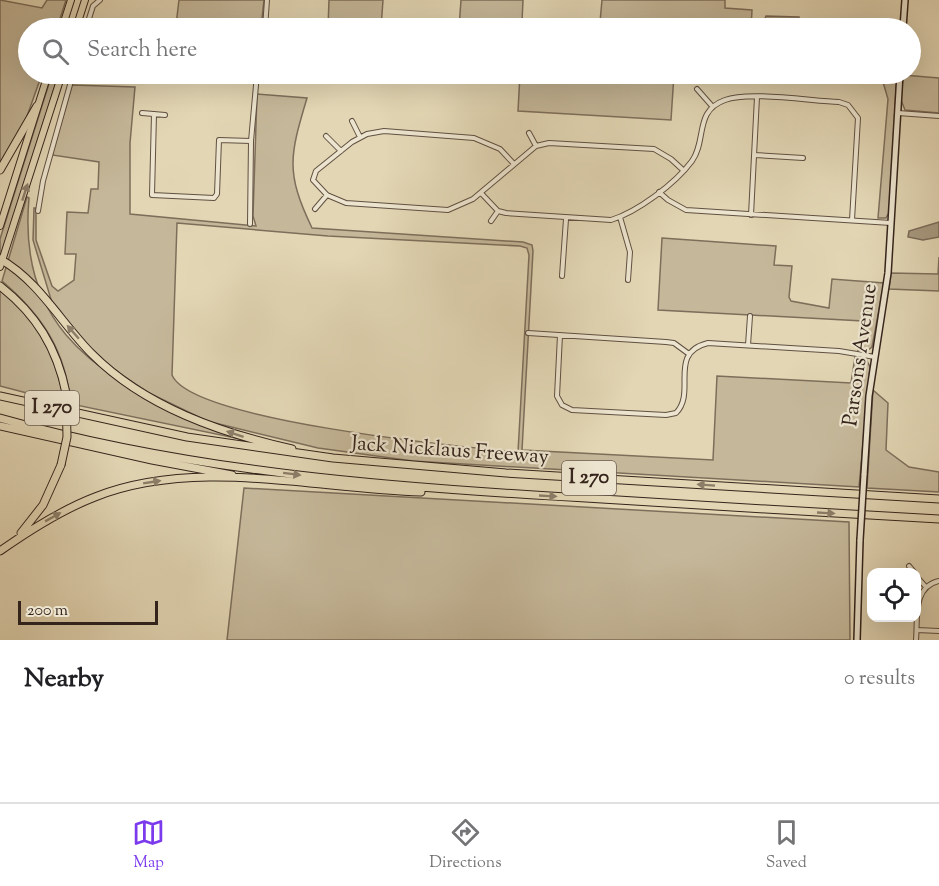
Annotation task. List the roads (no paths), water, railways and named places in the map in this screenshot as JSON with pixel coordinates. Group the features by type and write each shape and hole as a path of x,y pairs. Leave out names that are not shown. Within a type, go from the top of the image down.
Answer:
{"highway":[{"path":"0,170 38,106"},
{"path":"1,262 30,282 93,355 145,395 187,416 230,432 333,458"},
{"path":"0,285 32,315 52,348 66,393 68,437 61,465 43,505 13,542"},
{"name":"Jack Nicklaus Freeway","path":"0,396 186,437 333,458 484,472 939,499"},
{"name":"Jack Nicklaus Freeway","path":"0,418 108,443 251,468 346,481 490,493 939,519"},
{"path":"0,426 152,460 238,476 322,486"},
{"path":"0,551 59,513 95,497 149,482 217,477 385,491 490,493"}],"main road":[{"path":"65,18 71,0"},
{"path":"79,18 85,0"},
{"path":"0,226 45,84"},
{"path":"1,262 59,84"}],"street":[{"path":"89,18 93,6 100,0"},
{"path":"266,18 267,0"},
{"path":"903,18 904,0"},
{"path":"38,211 43,181 70,84"},
{"path":"250,224 251,141 256,84"},
{"name":"Parsons Avenue","path":"857,640 860,540 869,396 886,286 899,84"},
{"path":"697,89 712,106"},
{"path":"481,193 498,211 600,221 620,218 659,192 693,160 703,120 712,106 735,97 839,102 854,110 859,127 852,220"},
{"path":"751,215 757,98"},
{"path":"142,113 165,115"},
{"path":"898,113 939,116"},
{"path":"154,114 152,195 216,197 219,140 251,141"},
{"path":"352,121 360,137"},
{"path":"514,164 500,149 474,138 384,131 360,137 316,171 313,182 327,195 355,205 448,210 481,193 536,146 560,142 654,149 671,159 682,170"},
{"path":"529,133 536,146"},
{"path":"326,136 341,151"},
{"path":"754,155 803,158"},
{"path":"659,192 686,210 891,223"},
{"path":"315,209 327,195"},
{"path":"491,221 498,211"},
{"path":"620,218 630,252 628,280"},
{"path":"562,276 566,219"},
{"path":"748,345 750,316"},
{"path":"528,333 674,343 689,354"},
{"path":"560,335 557,393 562,405 572,410 672,415 678,411 683,400 685,363 689,354 708,344 839,351 875,357"},
{"path":"921,581 926,587"},
{"path":"916,640 920,597 926,587 939,581"},
{"path":"917,630 939,631"}]}
